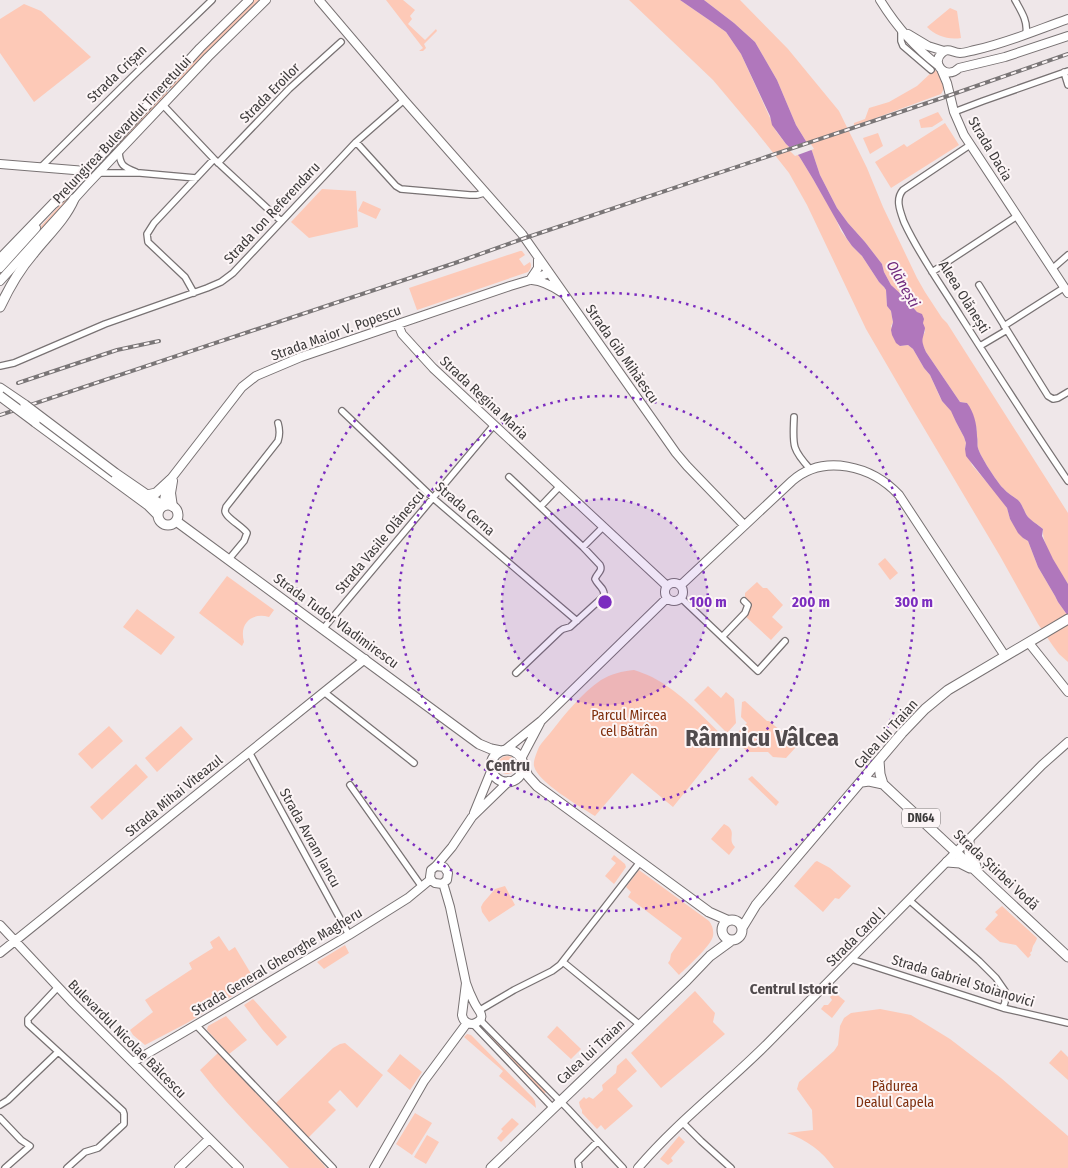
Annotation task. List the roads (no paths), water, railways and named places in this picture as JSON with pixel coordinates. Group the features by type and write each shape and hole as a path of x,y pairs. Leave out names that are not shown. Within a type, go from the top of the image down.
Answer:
{"main road":[{"name":"Prelungirea Bulevardul Tineretului","path":"0,281 72,192 86,171 200,48 249,0"},
{"name":"Prelungirea Bulevardul Tineretului","path":"0,268 72,192 99,173 208,57 266,0"},
{"name":"Strada Gib Mihăescu","path":"319,0 484,193 522,234 676,453 744,525"},
{"path":"880,0 892,19 916,47 937,69 947,73 1068,36"},
{"path":"901,29 928,46 958,53 991,45 1068,19"},
{"path":"937,69 939,56 944,51"},
{"path":"957,70 961,62 958,53"},
{"name":"Strada Dacia","path":"937,69 949,92 954,112 970,145 1066,290"},
{"name":"Strada Dacia","path":"949,92 957,70"},
{"path":"0,164 86,171"},
{"path":"0,307 24,264 69,211 76,177 72,170"},
{"path":"0,259 53,204 72,192"},
{"path":"530,280 538,268 538,257"},
{"name":"Strada Maior V. Popescu","path":"162,509 166,489 172,478 242,387 249,381 266,371 301,357 549,273"},
{"path":"530,280 547,284 565,295"},
{"name":"Strada Regina Maria","path":"398,324 402,334 433,368 667,586"},
{"name":"Strada Tudor Vladimirescu","path":"0,388 114,475 148,504 162,509"},
{"name":"Strada Tudor Vladimirescu","path":"0,396 114,475 147,495 162,509"},
{"path":"681,585 803,472 828,466 855,468 868,472 882,480 904,502 1005,656"},
{"path":"147,495 156,493 172,478"},
{"path":"172,478 171,494 173,507 178,515 176,521"},
{"name":"Strada Tudor Vladimirescu","path":"162,509 168,505 173,507"},
{"name":"Strada Tudor Vladimirescu","path":"162,509 161,521 165,524 172,524 176,521 479,744 503,751"},
{"path":"674,582 681,585 683,590 681,598 676,601 670,600 665,593 667,586 674,582"},
{"path":"452,848 445,868 448,875 447,880 444,883 436,884 431,879 430,872 452,848 472,817 496,754 503,751 541,721 668,598"},
{"name":"Calea lui Traian","path":"742,928 756,905 911,724 934,701 955,686 1068,619"},
{"path":"1029,643 1068,692"},
{"name":"Strada Mihai Viteazul","path":"0,953 365,659"},
{"path":"472,817 521,773 522,762 541,721"},
{"name":"Strada Carol I","path":"638,1168 682,1122 737,1074 1042,765 1068,742"},
{"name":"Strada Tudor Vladimirescu","path":"479,744 492,766"},
{"path":"503,751 514,752 522,762 528,776 537,786 709,912 739,922 742,928 740,937 735,940 725,938 722,930 709,912"},
{"path":"862,782 870,781 883,784 879,761"},
{"path":"492,766 496,777 504,781 512,780 537,786"},
{"name":"Strada Știrbei Vodă","path":"883,784 1068,957"},
{"path":"969,840 969,852 979,873"},
{"path":"947,862 960,863 979,873"},
{"path":"436,866 445,868"},
{"name":"Strada General Gheorghe Magheru","path":"133,1062 349,935 408,898 431,879"},
{"path":"374,1168 419,1089 470,1024 476,1023 481,1016 466,983 444,883"},
{"name":"Calea lui Traian","path":"730,920 756,905"},
{"path":"722,930 723,924 730,920"},
{"name":"Bulevardul Nicolae Bălcescu","path":"0,925 58,987 239,1168"},
{"name":"Calea lui Traian","path":"710,956 722,930"},
{"name":"Calea lui Traian","path":"491,1168 688,980 710,956 732,940"},
{"path":"466,983 462,1018 470,1024"},
{"path":"462,1012 466,1006 470,1005 478,1008"},
{"path":"179,1168 209,1139"}],"street":[{"name":"Strada Crișan","path":"41,167 101,106 212,0"},
{"path":"1015,0 1024,16 1027,27 1026,34"},
{"name":"Strada Eroilor","path":"194,293 186,277 148,242 147,234 149,229 196,178 341,42"},
{"path":"954,112 1066,72 1068,85"},
{"name":"Strada Ion Referendaru","path":"0,366 14,363 105,324 194,293 214,285 233,273 356,142 404,100"},
{"path":"163,105 216,161 281,221"},
{"path":"356,142 396,186 401,189 470,195 484,193"},
{"name":"Aleea Olănești","path":"970,145 903,190 898,197 899,205 904,220 932,272 1068,480"},
{"path":"119,152 120,160 124,166 140,174"},
{"path":"99,173 196,178"},
{"path":"932,272 1017,216"},
{"path":"1052,268 1068,255"},
{"path":"979,285 1048,396 1053,399 1068,392"},
{"name":"Strada Dacia","path":"980,346 1066,290"},
{"name":"Strada Cerna","path":"342,410 433,498 577,620"},
{"path":"794,417 793,445 798,456 810,469"},
{"path":"229,560 244,541 246,533 244,529 226,515 226,507 278,441 280,436 278,423"},
{"name":"Strada Vasile Olănescu","path":"323,629 494,425"},
{"path":"509,477 600,565 602,568 594,579 604,589 604,596 570,628 563,629 516,673"},
{"path":"541,506 560,486"},
{"path":"583,547 603,527"},
{"path":"681,598 758,671 785,641"},
{"path":"722,637 746,612 748,605 744,601"},
{"path":"324,692 414,764"},
{"name":"Strada Avram Iancu","path":"249,752 349,935"},
{"path":"350,784 422,887"},
{"path":"478,1008 552,971 563,962 640,862"},
{"path":"909,900 996,978 1005,991 1006,996 1003,1008"},
{"name":"Strada Gabriel Stoianovici","path":"851,960 1003,1008 1068,1023"},
{"path":"563,962 640,1025"},
{"path":"58,987 28,1019 28,1024 123,1111 124,1114 124,1124 98,1148 85,1152 67,1168"},
{"path":"480,1019 556,1104"},
{"path":"470,1024 598,1141 623,1168"},
{"path":"196,1025 333,1168"},
{"path":"0,1105 8,1100 58,1052"},
{"path":"0,1118 21,1140 30,1146 5,1168"},
{"path":"682,1122 731,1168"},
{"path":"580,1168 578,1161 598,1141"}],"railway":[{"path":"0,415 455,263 1068,54"},
{"path":"18,383 117,350 159,341"}],"district":[{"name":"Râmnicu Vâlcea","path":"762,738"},
{"name":"Centru","path":"508,765"},
{"name":"Centrul Istoric","path":"794,989"}],"water label":[{"name":"Olănești","path":"903,284"}],"park label":[{"name":"Parcul Mircea cel Bătrân","path":"629,724"},
{"name":"Pădurea Dealul Capela","path":"895,1094"}]}
